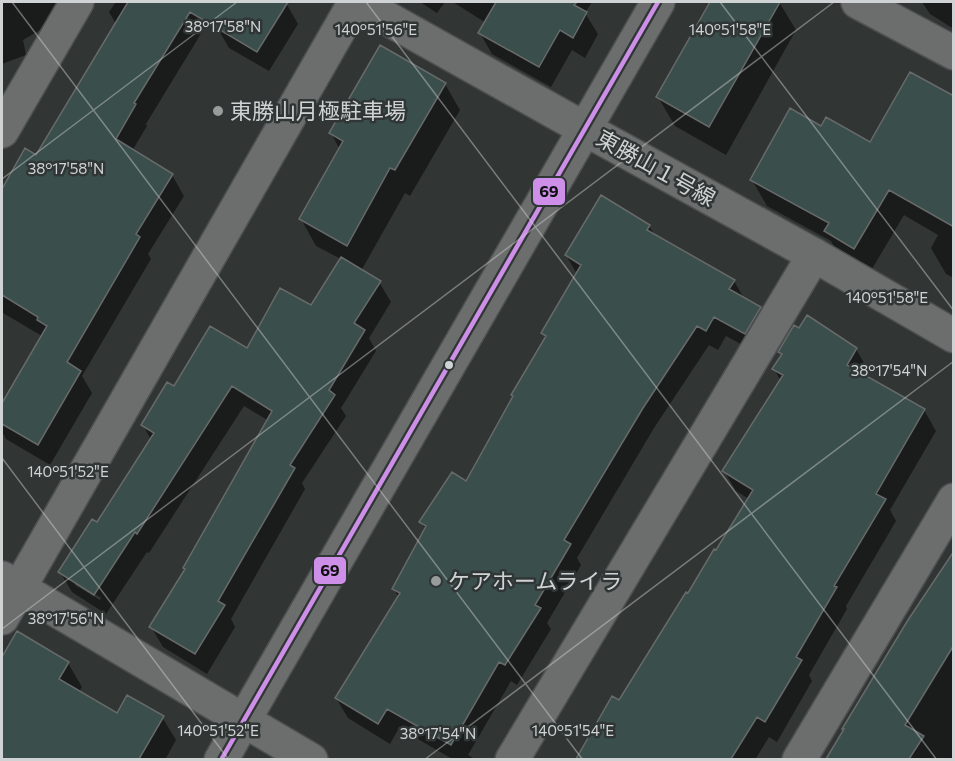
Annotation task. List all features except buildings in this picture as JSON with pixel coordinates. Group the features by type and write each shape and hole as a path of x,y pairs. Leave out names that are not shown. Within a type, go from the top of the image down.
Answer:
{"street":[{"path":"2,131 77,2"},
{"path":"2,618 10,583 356,2"},
{"name":"東勝山１号線","path":"356,2 814,255 954,336"},
{"path":"221,759 658,2"},
{"path":"858,2 954,53"},
{"path":"512,759 814,255"},
{"path":"800,759 954,500"},
{"path":"10,583 311,759"}],"transit line":[{"name":"69","path":"221,760 658,2"}],"place":[{"name":"東勝山月極駐車場","path":"218,111"},
{"name":"ケアホームライラ","path":"436,581"}]}
